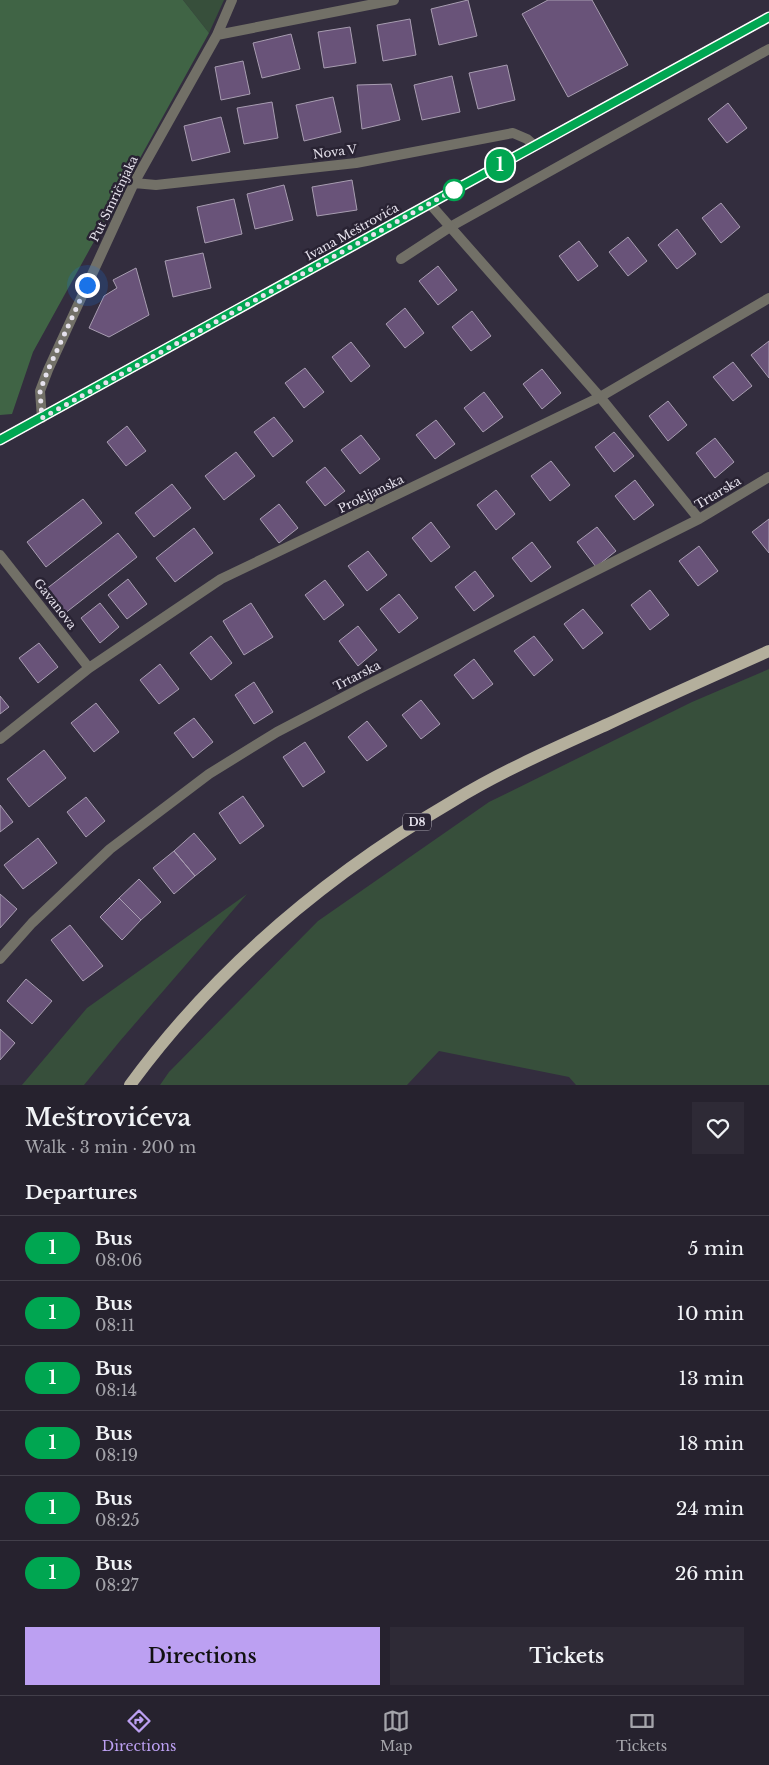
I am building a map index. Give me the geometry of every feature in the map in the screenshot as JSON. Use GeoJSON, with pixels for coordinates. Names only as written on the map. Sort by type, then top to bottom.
{"type":"FeatureCollection","features":[{"type":"Feature","properties":{"kind":"main road","name":"D8"},"geometry":{"type":"LineString","coordinates":[[130,1085],[157,1048],[273,928],[381,845],[454,800],[534,757],[769,650]]}},
{"type":"Feature","properties":{"kind":"street","name":"Put Smričnjaka"},"geometry":{"type":"LineString","coordinates":[[42,418],[40,391],[48,370],[134,183],[217,35],[232,0]]}},
{"type":"Feature","properties":{"kind":"street"},"geometry":{"type":"LineString","coordinates":[[217,35],[394,0]]}},
{"type":"Feature","properties":{"kind":"street","name":"Ivana Meštrovića"},"geometry":{"type":"LineString","coordinates":[[0,440],[769,17]]}},
{"type":"Feature","properties":{"kind":"street"},"geometry":{"type":"LineString","coordinates":[[401,258],[450,227],[769,49]]}},
{"type":"Feature","properties":{"kind":"street","name":"Nova V"},"geometry":{"type":"LineString","coordinates":[[134,183],[156,185],[356,163],[513,133],[527,138],[534,145]]}},
{"type":"Feature","properties":{"kind":"street"},"geometry":{"type":"LineString","coordinates":[[430,204],[600,397],[699,519]]}},
{"type":"Feature","properties":{"kind":"street","name":"Prokljanska"},"geometry":{"type":"LineString","coordinates":[[0,739],[90,668],[221,580],[600,397],[769,298]]}},
{"type":"Feature","properties":{"kind":"street","name":"Trtarska"},"geometry":{"type":"LineString","coordinates":[[0,960],[32,923],[110,849],[209,774],[277,732],[699,519],[769,477]]}},
{"type":"Feature","properties":{"kind":"street","name":"Gavanova"},"geometry":{"type":"LineString","coordinates":[[0,555],[90,668]]}},
{"type":"Feature","properties":{"kind":"green space"},"geometry":{"type":"Polygon","coordinates":[[[0,0],[183,0],[209,33],[33,352],[12,414],[0,415],[0,0]]]}},
{"type":"Feature","properties":{"kind":"green space"},"geometry":{"type":"Polygon","coordinates":[[[183,0],[224,0],[209,33],[183,0]]]}},
{"type":"Feature","properties":{"kind":"green space"},"geometry":{"type":"Polygon","coordinates":[[[769,669],[769,1085],[576,1085],[569,1077],[439,1051],[407,1085],[160,1085],[169,1072],[318,921],[489,802],[692,702],[769,669]]]}},
{"type":"Feature","properties":{"kind":"green space"},"geometry":{"type":"Polygon","coordinates":[[[247,894],[84,1085],[22,1085],[87,1008],[247,894]]]}},
{"type":"Feature","properties":{"kind":"building"},"geometry":{"type":"Polygon","coordinates":[[[468,0],[477,36],[439,45],[431,9],[468,0]]]}},
{"type":"Feature","properties":{"kind":"building"},"geometry":{"type":"Polygon","coordinates":[[[548,0],[592,0],[628,65],[568,97],[522,14],[548,0]]]}},
{"type":"Feature","properties":{"kind":"building"},"geometry":{"type":"Polygon","coordinates":[[[410,19],[416,55],[383,61],[377,25],[410,19]]]}},
{"type":"Feature","properties":{"kind":"building"},"geometry":{"type":"Polygon","coordinates":[[[350,27],[356,63],[324,68],[318,32],[350,27]]]}},
{"type":"Feature","properties":{"kind":"building"},"geometry":{"type":"Polygon","coordinates":[[[291,34],[300,69],[262,78],[253,43],[291,34]]]}},
{"type":"Feature","properties":{"kind":"building"},"geometry":{"type":"Polygon","coordinates":[[[243,61],[250,94],[221,100],[215,67],[243,61]]]}},
{"type":"Feature","properties":{"kind":"building"},"geometry":{"type":"Polygon","coordinates":[[[507,65],[515,100],[478,109],[469,73],[507,65]]]}},
{"type":"Feature","properties":{"kind":"building"},"geometry":{"type":"Polygon","coordinates":[[[452,76],[460,112],[422,120],[414,85],[452,76]]]}},
{"type":"Feature","properties":{"kind":"building"},"geometry":{"type":"Polygon","coordinates":[[[391,84],[400,120],[362,129],[357,85],[391,84]]]}},
{"type":"Feature","properties":{"kind":"building"},"geometry":{"type":"Polygon","coordinates":[[[333,97],[341,132],[304,141],[296,105],[333,97]]]}},
{"type":"Feature","properties":{"kind":"building"},"geometry":{"type":"Polygon","coordinates":[[[272,102],[278,138],[244,144],[237,108],[272,102]]]}},
{"type":"Feature","properties":{"kind":"building"},"geometry":{"type":"Polygon","coordinates":[[[728,103],[747,128],[727,143],[708,119],[728,103]]]}},
{"type":"Feature","properties":{"kind":"building"},"geometry":{"type":"Polygon","coordinates":[[[221,117],[230,152],[192,161],[184,126],[221,117]]]}},
{"type":"Feature","properties":{"kind":"building"},"geometry":{"type":"Polygon","coordinates":[[[352,180],[357,210],[317,216],[312,187],[352,180]]]}},
{"type":"Feature","properties":{"kind":"building"},"geometry":{"type":"Polygon","coordinates":[[[284,185],[293,220],[255,229],[247,194],[284,185]]]}},
{"type":"Feature","properties":{"kind":"building"},"geometry":{"type":"Polygon","coordinates":[[[234,199],[242,234],[205,243],[197,207],[234,199]]]}},
{"type":"Feature","properties":{"kind":"building"},"geometry":{"type":"Polygon","coordinates":[[[721,203],[740,227],[721,243],[702,218],[721,203]]]}},
{"type":"Feature","properties":{"kind":"building"},"geometry":{"type":"Polygon","coordinates":[[[677,229],[696,254],[677,269],[658,245],[677,229]]]}},
{"type":"Feature","properties":{"kind":"building"},"geometry":{"type":"Polygon","coordinates":[[[628,237],[647,261],[628,276],[609,252],[628,237]]]}},
{"type":"Feature","properties":{"kind":"building"},"geometry":{"type":"Polygon","coordinates":[[[579,241],[598,266],[578,281],[559,256],[579,241]]]}},
{"type":"Feature","properties":{"kind":"building"},"geometry":{"type":"Polygon","coordinates":[[[203,253],[211,288],[173,297],[165,261],[203,253]]]}},
{"type":"Feature","properties":{"kind":"building"},"geometry":{"type":"Polygon","coordinates":[[[438,266],[457,290],[438,305],[419,281],[438,266]]]}},
{"type":"Feature","properties":{"kind":"building"},"geometry":{"type":"Polygon","coordinates":[[[136,268],[149,315],[109,337],[89,328],[104,296],[117,288],[113,280],[136,268]]]}},
{"type":"Feature","properties":{"kind":"building"},"geometry":{"type":"Polygon","coordinates":[[[405,308],[424,333],[405,348],[386,324],[405,308]]]}},
{"type":"Feature","properties":{"kind":"building"},"geometry":{"type":"Polygon","coordinates":[[[472,311],[491,336],[471,351],[452,327],[472,311]]]}},
{"type":"Feature","properties":{"kind":"building"},"geometry":{"type":"Polygon","coordinates":[[[769,341],[769,378],[751,355],[769,341]]]}},
{"type":"Feature","properties":{"kind":"building"},"geometry":{"type":"Polygon","coordinates":[[[351,342],[370,366],[351,382],[332,357],[351,342]]]}},
{"type":"Feature","properties":{"kind":"building"},"geometry":{"type":"Polygon","coordinates":[[[733,362],[752,386],[733,401],[713,377],[733,362]]]}},
{"type":"Feature","properties":{"kind":"building"},"geometry":{"type":"Polygon","coordinates":[[[305,368],[324,392],[304,408],[285,383],[305,368]]]}},
{"type":"Feature","properties":{"kind":"building"},"geometry":{"type":"Polygon","coordinates":[[[542,369],[561,393],[542,409],[523,384],[542,369]]]}},
{"type":"Feature","properties":{"kind":"building"},"geometry":{"type":"Polygon","coordinates":[[[484,392],[503,417],[483,432],[464,408],[484,392]]]}},
{"type":"Feature","properties":{"kind":"building"},"geometry":{"type":"Polygon","coordinates":[[[668,401],[687,425],[668,441],[649,416],[668,401]]]}},
{"type":"Feature","properties":{"kind":"building"},"geometry":{"type":"Polygon","coordinates":[[[274,417],[293,441],[273,457],[254,432],[274,417]]]}},
{"type":"Feature","properties":{"kind":"building"},"geometry":{"type":"Polygon","coordinates":[[[436,420],[455,444],[435,459],[416,435],[436,420]]]}},
{"type":"Feature","properties":{"kind":"building"},"geometry":{"type":"Polygon","coordinates":[[[127,426],[146,451],[126,466],[107,442],[127,426]]]}},
{"type":"Feature","properties":{"kind":"building"},"geometry":{"type":"Polygon","coordinates":[[[614,432],[634,456],[614,472],[595,447],[614,432]]]}},
{"type":"Feature","properties":{"kind":"building"},"geometry":{"type":"Polygon","coordinates":[[[361,435],[380,459],[360,474],[341,450],[361,435]]]}},
{"type":"Feature","properties":{"kind":"building"},"geometry":{"type":"Polygon","coordinates":[[[715,438],[734,462],[715,478],[696,453],[715,438]]]}},
{"type":"Feature","properties":{"kind":"building"},"geometry":{"type":"Polygon","coordinates":[[[236,452],[255,476],[224,500],[205,476],[236,452]]]}},
{"type":"Feature","properties":{"kind":"building"},"geometry":{"type":"Polygon","coordinates":[[[551,461],[570,485],[550,501],[531,476],[551,461]]]}},
{"type":"Feature","properties":{"kind":"building"},"geometry":{"type":"Polygon","coordinates":[[[325,467],[345,491],[325,506],[306,482],[325,467]]]}},
{"type":"Feature","properties":{"kind":"building"},"geometry":{"type":"Polygon","coordinates":[[[635,480],[654,505],[634,520],[615,496],[635,480]]]}},
{"type":"Feature","properties":{"kind":"building"},"geometry":{"type":"Polygon","coordinates":[[[172,484],[191,508],[154,537],[135,513],[172,484]]]}},
{"type":"Feature","properties":{"kind":"building"},"geometry":{"type":"Polygon","coordinates":[[[496,490],[515,514],[496,530],[477,505],[496,490]]]}},
{"type":"Feature","properties":{"kind":"building"},"geometry":{"type":"Polygon","coordinates":[[[83,499],[102,523],[46,567],[27,542],[83,499]]]}},
{"type":"Feature","properties":{"kind":"building"},"geometry":{"type":"Polygon","coordinates":[[[279,504],[298,528],[279,543],[260,519],[279,504]]]}},
{"type":"Feature","properties":{"kind":"building"},"geometry":{"type":"Polygon","coordinates":[[[769,519],[769,553],[752,532],[769,519]]]}},
{"type":"Feature","properties":{"kind":"building"},"geometry":{"type":"Polygon","coordinates":[[[431,522],[450,547],[431,562],[412,538],[431,522]]]}},
{"type":"Feature","properties":{"kind":"building"},"geometry":{"type":"Polygon","coordinates":[[[597,527],[616,551],[596,567],[577,542],[597,527]]]}},
{"type":"Feature","properties":{"kind":"building"},"geometry":{"type":"Polygon","coordinates":[[[194,528],[213,553],[175,582],[156,558],[194,528]]]}},
{"type":"Feature","properties":{"kind":"building"},"geometry":{"type":"Polygon","coordinates":[[[118,533],[137,557],[64,614],[45,590],[118,533]]]}},
{"type":"Feature","properties":{"kind":"building"},"geometry":{"type":"Polygon","coordinates":[[[532,542],[551,567],[531,582],[512,558],[532,542]]]}},
{"type":"Feature","properties":{"kind":"building"},"geometry":{"type":"Polygon","coordinates":[[[699,546],[718,571],[698,586],[679,561],[699,546]]]}},
{"type":"Feature","properties":{"kind":"building"},"geometry":{"type":"Polygon","coordinates":[[[368,551],[387,575],[367,591],[348,566],[368,551]]]}},
{"type":"Feature","properties":{"kind":"building"},"geometry":{"type":"Polygon","coordinates":[[[475,571],[494,596],[474,611],[455,587],[475,571]]]}},
{"type":"Feature","properties":{"kind":"building"},"geometry":{"type":"Polygon","coordinates":[[[128,579],[147,604],[127,619],[108,595],[128,579]]]}},
{"type":"Feature","properties":{"kind":"building"},"geometry":{"type":"Polygon","coordinates":[[[325,580],[344,605],[324,620],[305,595],[325,580]]]}},
{"type":"Feature","properties":{"kind":"building"},"geometry":{"type":"Polygon","coordinates":[[[650,590],[669,615],[650,630],[631,605],[650,590]]]}},
{"type":"Feature","properties":{"kind":"building"},"geometry":{"type":"Polygon","coordinates":[[[399,594],[418,618],[399,633],[380,609],[399,594]]]}},
{"type":"Feature","properties":{"kind":"building"},"geometry":{"type":"Polygon","coordinates":[[[100,603],[119,627],[100,643],[81,618],[100,603]]]}},
{"type":"Feature","properties":{"kind":"building"},"geometry":{"type":"Polygon","coordinates":[[[251,603],[273,637],[244,655],[223,621],[251,603]]]}},
{"type":"Feature","properties":{"kind":"building"},"geometry":{"type":"Polygon","coordinates":[[[583,609],[603,633],[583,649],[564,624],[583,609]]]}},
{"type":"Feature","properties":{"kind":"building"},"geometry":{"type":"Polygon","coordinates":[[[358,626],[377,650],[358,666],[339,641],[358,626]]]}},
{"type":"Feature","properties":{"kind":"building"},"geometry":{"type":"Polygon","coordinates":[[[211,636],[232,663],[211,680],[190,653],[211,636]]]}},
{"type":"Feature","properties":{"kind":"building"},"geometry":{"type":"Polygon","coordinates":[[[534,636],[553,660],[534,676],[514,651],[534,636]]]}},
{"type":"Feature","properties":{"kind":"building"},"geometry":{"type":"Polygon","coordinates":[[[39,643],[58,667],[38,683],[19,658],[39,643]]]}},
{"type":"Feature","properties":{"kind":"building"},"geometry":{"type":"Polygon","coordinates":[[[474,659],[493,684],[473,699],[454,675],[474,659]]]}},
{"type":"Feature","properties":{"kind":"building"},"geometry":{"type":"Polygon","coordinates":[[[160,664],[179,689],[159,704],[140,680],[160,664]]]}},
{"type":"Feature","properties":{"kind":"building"},"geometry":{"type":"Polygon","coordinates":[[[254,682],[273,712],[254,724],[235,695],[254,682]]]}},
{"type":"Feature","properties":{"kind":"building"},"geometry":{"type":"Polygon","coordinates":[[[0,696],[9,707],[0,714],[0,696]]]}},
{"type":"Feature","properties":{"kind":"building"},"geometry":{"type":"Polygon","coordinates":[[[421,700],[440,724],[421,739],[402,715],[421,700]]]}},
{"type":"Feature","properties":{"kind":"building"},"geometry":{"type":"Polygon","coordinates":[[[96,703],[119,732],[94,752],[71,723],[96,703]]]}},
{"type":"Feature","properties":{"kind":"building"},"geometry":{"type":"Polygon","coordinates":[[[194,718],[213,742],[193,758],[174,733],[194,718]]]}},
{"type":"Feature","properties":{"kind":"building"},"geometry":{"type":"Polygon","coordinates":[[[367,721],[387,746],[367,761],[348,737],[367,721]]]}},
{"type":"Feature","properties":{"kind":"building"},"geometry":{"type":"Polygon","coordinates":[[[305,742],[325,772],[303,787],[283,757],[305,742]]]}},
{"type":"Feature","properties":{"kind":"building"},"geometry":{"type":"Polygon","coordinates":[[[44,750],[66,778],[29,807],[7,779],[44,750]]]}},
{"type":"Feature","properties":{"kind":"building"},"geometry":{"type":"Polygon","coordinates":[[[243,796],[264,826],[240,844],[219,813],[243,796]]]}},
{"type":"Feature","properties":{"kind":"building"},"geometry":{"type":"Polygon","coordinates":[[[86,797],[105,821],[86,837],[67,812],[86,797]]]}},
{"type":"Feature","properties":{"kind":"building"},"geometry":{"type":"Polygon","coordinates":[[[0,805],[13,822],[0,832],[0,805]]]}},
{"type":"Feature","properties":{"kind":"building"},"geometry":{"type":"Polygon","coordinates":[[[194,833],[216,859],[195,876],[174,851],[194,833]]]}},
{"type":"Feature","properties":{"kind":"building"},"geometry":{"type":"Polygon","coordinates":[[[38,838],[57,863],[23,889],[4,865],[38,838]]]}},
{"type":"Feature","properties":{"kind":"building"},"geometry":{"type":"Polygon","coordinates":[[[174,851],[195,876],[174,894],[153,868],[174,851]]]}},
{"type":"Feature","properties":{"kind":"building"},"geometry":{"type":"Polygon","coordinates":[[[139,879],[161,902],[141,920],[119,898],[139,879]]]}},
{"type":"Feature","properties":{"kind":"building"},"geometry":{"type":"Polygon","coordinates":[[[0,894],[17,909],[0,928],[0,894]]]}},
{"type":"Feature","properties":{"kind":"building"},"geometry":{"type":"Polygon","coordinates":[[[119,898],[141,920],[122,940],[100,917],[119,898]]]}},
{"type":"Feature","properties":{"kind":"building"},"geometry":{"type":"Polygon","coordinates":[[[70,925],[103,966],[83,981],[51,940],[70,925]]]}},
{"type":"Feature","properties":{"kind":"building"},"geometry":{"type":"Polygon","coordinates":[[[26,979],[52,1001],[32,1024],[7,1001],[26,979]]]}},
{"type":"Feature","properties":{"kind":"building"},"geometry":{"type":"Polygon","coordinates":[[[0,1029],[15,1043],[0,1060],[0,1029]]]}},
{"type":"Feature","properties":{"kind":"bus line","name":"1"},"geometry":{"type":"LineString","coordinates":[[0,440],[769,17]]}},
{"type":"Feature","properties":{"kind":"route"},"geometry":{"type":"LineString","coordinates":[[87,285],[40,391],[42,418],[454,190]]}}]}
